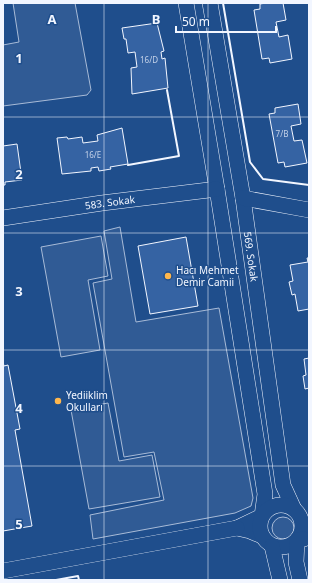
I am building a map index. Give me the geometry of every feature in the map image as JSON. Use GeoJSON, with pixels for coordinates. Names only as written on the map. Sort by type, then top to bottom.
{"type":"FeatureCollection","features":[{"type":"Feature","properties":{"kind":"street"},"geometry":{"type":"LineString","coordinates":[[186,3],[265,494],[260,523],[280,580]]}},
{"type":"Feature","properties":{"kind":"street","name":"569. Sokak"},"geometry":{"type":"LineString","coordinates":[[210,3],[243,198],[283,485],[301,519]]}},
{"type":"Feature","properties":{"kind":"street","name":"583. Sokak"},"geometry":{"type":"LineString","coordinates":[[3,218],[102,203],[217,189]]}},
{"type":"Feature","properties":{"kind":"street"},"geometry":{"type":"LineString","coordinates":[[243,198],[309,210]]}},
{"type":"Feature","properties":{"kind":"street"},"geometry":{"type":"LineString","coordinates":[[3,571],[237,528],[262,516],[273,506],[280,505],[301,519],[301,535],[303,539],[296,562],[300,580]]}},
{"type":"Feature","properties":{"kind":"street"},"geometry":{"type":"LineString","coordinates":[[237,528],[250,531],[267,541],[285,547],[303,539]]}},
{"type":"Feature","properties":{"kind":"shaded area"},"geometry":{"type":"Polygon","coordinates":[[[13,3],[75,3],[91,90],[87,95],[3,106],[3,45],[19,42],[13,3]]]}},
{"type":"Feature","properties":{"kind":"shaded area"},"geometry":{"type":"Polygon","coordinates":[[[120,227],[136,322],[219,308],[253,498],[251,506],[235,513],[93,539],[90,515],[164,500],[154,452],[124,457],[93,283],[112,279],[104,231],[120,227]]]}},
{"type":"Feature","properties":{"kind":"shaded area"},"geometry":{"type":"Polygon","coordinates":[[[101,236],[108,276],[88,280],[100,350],[61,357],[41,247],[101,236]]]}},
{"type":"Feature","properties":{"kind":"shaded area"},"geometry":{"type":"Polygon","coordinates":[[[108,403],[119,461],[152,455],[160,497],[89,509],[71,410],[108,403]]]}},
{"type":"Feature","properties":{"kind":"shaded area"},"geometry":{"type":"Polygon","coordinates":[[[283,517],[291,520],[294,528],[291,536],[283,539],[275,536],[272,528],[275,520],[283,517]]]}},
{"type":"Feature","properties":{"kind":"building"},"geometry":{"type":"Polygon","coordinates":[[[283,3],[286,20],[276,22],[279,37],[288,35],[292,59],[270,63],[269,58],[262,59],[254,10],[260,9],[260,4],[283,3]]]}},
{"type":"Feature","properties":{"kind":"building"},"geometry":{"type":"Polygon","coordinates":[[[157,23],[164,51],[161,52],[162,59],[165,58],[168,88],[132,94],[131,68],[137,67],[135,52],[128,53],[126,39],[124,39],[122,28],[157,23]]]}},
{"type":"Feature","properties":{"kind":"building"},"geometry":{"type":"Polygon","coordinates":[[[298,104],[301,124],[291,126],[294,141],[302,140],[307,163],[285,167],[284,162],[278,163],[269,114],[275,113],[275,108],[298,104]]]}},
{"type":"Feature","properties":{"kind":"building"},"geometry":{"type":"Polygon","coordinates":[[[122,128],[128,164],[110,167],[111,169],[99,171],[98,167],[91,168],[91,171],[62,174],[57,138],[67,137],[68,139],[82,137],[83,143],[98,141],[97,135],[122,128]]]}},
{"type":"Feature","properties":{"kind":"building"},"geometry":{"type":"Polygon","coordinates":[[[17,144],[22,180],[5,182],[5,185],[3,185],[3,146],[17,144]]]}},
{"type":"Feature","properties":{"kind":"building","name":"Hacı Mehmet Demir Camii"},"geometry":{"type":"Polygon","coordinates":[[[186,237],[198,306],[150,314],[138,246],[186,237]]]}},
{"type":"Feature","properties":{"kind":"building"},"geometry":{"type":"Polygon","coordinates":[[[307,258],[309,258],[309,309],[298,311],[295,294],[292,295],[289,282],[293,281],[290,265],[308,262],[307,258]]]}},
{"type":"Feature","properties":{"kind":"building"},"geometry":{"type":"Polygon","coordinates":[[[309,358],[309,388],[305,389],[303,376],[306,375],[304,359],[309,358]]]}},
{"type":"Feature","properties":{"kind":"building"},"geometry":{"type":"Polygon","coordinates":[[[3,362],[4,366],[8,365],[20,429],[15,430],[32,526],[3,531],[3,362]]]}},
{"type":"Feature","properties":{"kind":"wall"},"geometry":{"type":"LineString","coordinates":[[223,3],[250,162],[263,179],[309,185]]}},
{"type":"Feature","properties":{"kind":"wall"},"geometry":{"type":"LineString","coordinates":[[128,165],[179,156],[167,90]]}},
{"type":"Feature","properties":{"kind":"wall"},"geometry":{"type":"LineString","coordinates":[[56,580],[78,576],[79,580]]}},
{"type":"Feature","properties":{"kind":"place","name":"Hacı Mehmet Demir Camii"},"geometry":{"type":"Point","coordinates":[168,276]}},
{"type":"Feature","properties":{"kind":"place","name":"Yediiklim Okulları"},"geometry":{"type":"Point","coordinates":[58,401]}}]}
